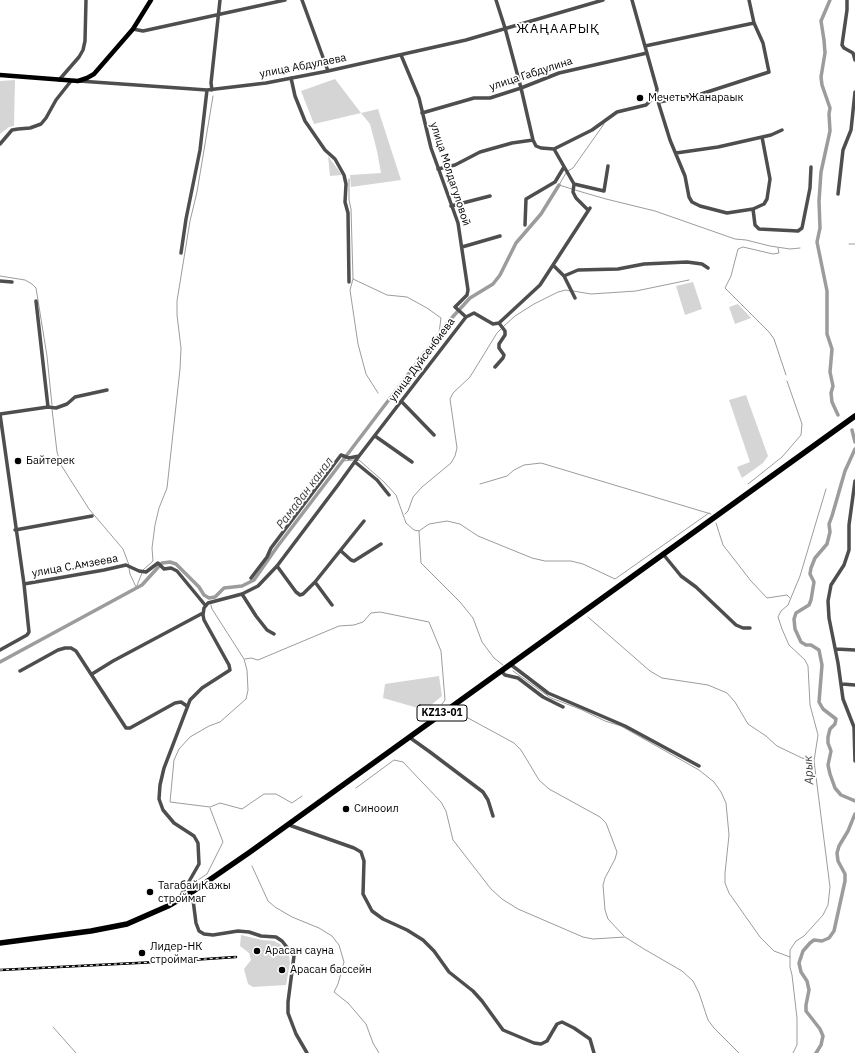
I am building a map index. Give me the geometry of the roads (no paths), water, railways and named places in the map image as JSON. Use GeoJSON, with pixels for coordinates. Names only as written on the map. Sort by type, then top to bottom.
{"type":"FeatureCollection","features":[{"type":"Feature","properties":{"kind":"highway","name":"KZ13-01"},"geometry":{"type":"LineString","coordinates":[[0,943],[109,928],[142,918],[192,892],[250,852],[855,416]]}},
{"type":"Feature","properties":{"kind":"main road"},"geometry":{"type":"LineString","coordinates":[[78,81],[94,74],[133,29],[151,0]]}},
{"type":"Feature","properties":{"kind":"main road","name":"улица Абдулаева"},"geometry":{"type":"LineString","coordinates":[[0,75],[78,81]]}},
{"type":"Feature","properties":{"kind":"street"},"geometry":{"type":"LineString","coordinates":[[59,80],[84,50],[86,0]]}},
{"type":"Feature","properties":{"kind":"street"},"geometry":{"type":"LineString","coordinates":[[212,90],[211,83],[220,0]]}},
{"type":"Feature","properties":{"kind":"street"},"geometry":{"type":"LineString","coordinates":[[133,29],[143,31],[285,0]]}},
{"type":"Feature","properties":{"kind":"street"},"geometry":{"type":"LineString","coordinates":[[302,0],[328,71]]}},
{"type":"Feature","properties":{"kind":"street"},"geometry":{"type":"LineString","coordinates":[[496,0],[521,88],[533,140],[536,146],[554,149],[592,130],[617,112],[646,104],[656,95]]}},
{"type":"Feature","properties":{"kind":"street","name":"улица Абдулаева"},"geometry":{"type":"LineString","coordinates":[[78,81],[207,90],[252,85],[328,71],[466,40],[603,0]]}},
{"type":"Feature","properties":{"kind":"street"},"geometry":{"type":"LineString","coordinates":[[632,0],[657,89],[656,95],[670,140],[685,176],[689,197],[692,202],[700,206],[727,213],[753,209],[764,204],[770,179],[762,137]]}},
{"type":"Feature","properties":{"kind":"street"},"geometry":{"type":"LineString","coordinates":[[659,102],[701,94],[769,72],[763,43],[754,23],[749,0]]}},
{"type":"Feature","properties":{"kind":"street"},"geometry":{"type":"LineString","coordinates":[[847,0],[842,45],[844,48],[853,53],[855,60]]}},
{"type":"Feature","properties":{"kind":"street"},"geometry":{"type":"LineString","coordinates":[[645,46],[754,23]]}},
{"type":"Feature","properties":{"kind":"street","name":"улица Габдулина"},"geometry":{"type":"LineString","coordinates":[[422,113],[474,98],[490,98],[559,73],[647,53]]}},
{"type":"Feature","properties":{"kind":"street","name":"улица Молдагуловой"},"geometry":{"type":"LineString","coordinates":[[401,55],[419,98],[431,148],[458,223],[468,290],[467,295],[455,307],[466,317]]}},
{"type":"Feature","properties":{"kind":"street"},"geometry":{"type":"LineString","coordinates":[[291,78],[295,96],[305,120],[325,150],[336,159],[344,175],[346,184],[345,202],[348,213],[349,282]]}},
{"type":"Feature","properties":{"kind":"street"},"geometry":{"type":"LineString","coordinates":[[0,144],[12,130],[30,128],[40,124],[46,118],[56,100],[72,81]]}},
{"type":"Feature","properties":{"kind":"street"},"geometry":{"type":"LineString","coordinates":[[181,253],[186,219],[200,150],[207,90]]}},
{"type":"Feature","properties":{"kind":"street"},"geometry":{"type":"LineString","coordinates":[[838,194],[843,150],[851,130],[855,92]]}},
{"type":"Feature","properties":{"kind":"street"},"geometry":{"type":"LineString","coordinates":[[676,153],[718,147],[762,137],[782,130]]}},
{"type":"Feature","properties":{"kind":"street"},"geometry":{"type":"LineString","coordinates":[[438,169],[455,165],[480,152],[512,143],[533,140]]}},
{"type":"Feature","properties":{"kind":"street"},"geometry":{"type":"LineString","coordinates":[[495,367],[504,355],[499,348],[499,344],[505,335],[505,330],[499,323],[540,285],[589,209],[576,198],[573,192],[574,184],[554,149]]}},
{"type":"Feature","properties":{"kind":"street"},"geometry":{"type":"LineString","coordinates":[[574,184],[604,191],[608,166]]}},
{"type":"Feature","properties":{"kind":"street"},"geometry":{"type":"LineString","coordinates":[[525,225],[526,199],[555,182],[564,167]]}},
{"type":"Feature","properties":{"kind":"street"},"geometry":{"type":"LineString","coordinates":[[753,209],[754,225],[758,229],[798,231],[802,228],[810,188],[811,167]]}},
{"type":"Feature","properties":{"kind":"street"},"geometry":{"type":"LineString","coordinates":[[451,206],[490,196]]}},
{"type":"Feature","properties":{"kind":"street"},"geometry":{"type":"LineString","coordinates":[[462,248],[500,236]]}},
{"type":"Feature","properties":{"kind":"street"},"geometry":{"type":"LineString","coordinates":[[564,276],[578,270],[618,269],[644,264],[687,262],[702,264],[708,268]]}},
{"type":"Feature","properties":{"kind":"street"},"geometry":{"type":"LineString","coordinates":[[553,265],[564,276],[575,298]]}},
{"type":"Feature","properties":{"kind":"street"},"geometry":{"type":"LineString","coordinates":[[0,281],[12,282]]}},
{"type":"Feature","properties":{"kind":"street"},"geometry":{"type":"LineString","coordinates":[[36,301],[48,407]]}},
{"type":"Feature","properties":{"kind":"street","name":"улица Дуйсенбиева"},"geometry":{"type":"LineString","coordinates":[[205,605],[242,594],[258,586],[277,566],[466,317],[474,313],[493,324],[499,323]]}},
{"type":"Feature","properties":{"kind":"street"},"geometry":{"type":"LineString","coordinates":[[24,584],[0,414],[48,407],[56,408],[67,404],[75,397],[107,390]]}},
{"type":"Feature","properties":{"kind":"street"},"geometry":{"type":"LineString","coordinates":[[402,402],[434,435]]}},
{"type":"Feature","properties":{"kind":"street"},"geometry":{"type":"LineString","coordinates":[[375,436],[412,462]]}},
{"type":"Feature","properties":{"kind":"street"},"geometry":{"type":"LineString","coordinates":[[251,578],[267,557],[271,548],[341,455],[349,458],[359,456]]}},
{"type":"Feature","properties":{"kind":"street"},"geometry":{"type":"LineString","coordinates":[[355,462],[377,480],[389,495]]}},
{"type":"Feature","properties":{"kind":"street"},"geometry":{"type":"LineString","coordinates":[[855,481],[854,503],[848,550],[844,564],[833,581],[828,594],[828,609],[842,684],[843,699],[854,726],[855,762]]}},
{"type":"Feature","properties":{"kind":"street"},"geometry":{"type":"LineString","coordinates":[[16,530],[92,516]]}},
{"type":"Feature","properties":{"kind":"street"},"geometry":{"type":"LineString","coordinates":[[277,566],[300,595],[303,594],[341,551],[364,521]]}},
{"type":"Feature","properties":{"kind":"street"},"geometry":{"type":"LineString","coordinates":[[341,551],[354,561],[381,544]]}},
{"type":"Feature","properties":{"kind":"street"},"geometry":{"type":"LineString","coordinates":[[663,554],[681,576],[696,587],[736,624],[743,628],[750,628]]}},
{"type":"Feature","properties":{"kind":"street","name":"улица С.Амзеева"},"geometry":{"type":"LineString","coordinates":[[0,650],[29,632],[24,584],[126,565],[139,571],[146,572],[158,563],[164,569],[171,568],[177,571],[205,605]]}},
{"type":"Feature","properties":{"kind":"street"},"geometry":{"type":"LineString","coordinates":[[314,582],[332,605]]}},
{"type":"Feature","properties":{"kind":"street"},"geometry":{"type":"LineString","coordinates":[[242,594],[267,630],[274,634]]}},
{"type":"Feature","properties":{"kind":"street"},"geometry":{"type":"LineString","coordinates":[[178,900],[198,864],[198,843],[194,836],[174,823],[163,810],[159,799],[164,768],[186,706],[190,700],[202,688],[230,670],[229,665],[204,620],[203,613],[205,605]]}},
{"type":"Feature","properties":{"kind":"street"},"geometry":{"type":"LineString","coordinates":[[92,674],[113,661],[203,613]]}},
{"type":"Feature","properties":{"kind":"street"},"geometry":{"type":"LineString","coordinates":[[20,671],[58,650],[71,648],[76,651],[92,674],[126,728],[130,728],[175,703],[181,702],[186,706]]}},
{"type":"Feature","properties":{"kind":"street"},"geometry":{"type":"LineString","coordinates":[[836,649],[855,650]]}},
{"type":"Feature","properties":{"kind":"street"},"geometry":{"type":"LineString","coordinates":[[510,664],[548,693],[625,726],[699,766]]}},
{"type":"Feature","properties":{"kind":"street"},"geometry":{"type":"LineString","coordinates":[[501,671],[505,675],[518,678],[543,697],[563,707]]}},
{"type":"Feature","properties":{"kind":"street"},"geometry":{"type":"LineString","coordinates":[[842,684],[855,685]]}},
{"type":"Feature","properties":{"kind":"street"},"geometry":{"type":"LineString","coordinates":[[409,737],[483,792],[488,800],[493,816]]}},
{"type":"Feature","properties":{"kind":"street"},"geometry":{"type":"LineString","coordinates":[[288,824],[315,833],[361,852],[364,861],[364,894],[372,911],[383,919],[423,940],[434,951],[449,972],[473,991],[482,1001],[503,1030],[534,1043],[541,1044],[547,1041],[557,1024],[562,1022],[590,1039],[594,1053]]}},
{"type":"Feature","properties":{"kind":"street"},"geometry":{"type":"LineString","coordinates":[[192,892],[196,923],[199,931],[204,934],[213,935],[238,931],[249,932],[261,936],[276,937],[282,941],[294,956],[288,1013],[296,1034],[307,1053]]}},
{"type":"Feature","properties":{"kind":"waterway"},"geometry":{"type":"LineString","coordinates":[[830,0],[821,21],[825,53],[821,77],[822,85],[830,108],[830,131],[821,172],[819,201],[820,228],[817,242],[827,291],[827,334],[832,349],[830,372],[833,386],[831,393],[832,402],[838,415]]}},
{"type":"Feature","properties":{"kind":"waterway"},"geometry":{"type":"LineString","coordinates":[[143,570],[153,561],[152,548],[155,525],[159,508],[167,488],[180,369],[181,348],[177,301],[213,96]]}},
{"type":"Feature","properties":{"kind":"waterway"},"geometry":{"type":"LineString","coordinates":[[568,171],[573,168],[604,124]]}},
{"type":"Feature","properties":{"kind":"waterway","name":"Рамадан канал"},"geometry":{"type":"LineString","coordinates":[[566,173],[559,185],[572,189]]}},
{"type":"Feature","properties":{"kind":"waterway"},"geometry":{"type":"LineString","coordinates":[[349,179],[353,279],[387,295],[407,297],[427,308],[441,318],[439,333]]}},
{"type":"Feature","properties":{"kind":"waterway","name":"Рамадан канал"},"geometry":{"type":"LineString","coordinates":[[0,662],[142,585],[162,563],[170,562],[176,564],[199,587],[204,595],[209,598],[215,597],[224,588],[242,586],[254,580],[277,547],[448,322],[470,298],[493,284],[500,275],[516,243],[541,214],[559,185]]}},
{"type":"Feature","properties":{"kind":"waterway"},"geometry":{"type":"LineString","coordinates":[[575,190],[655,211],[735,239],[790,249],[800,248]]}},
{"type":"Feature","properties":{"kind":"waterway"},"geometry":{"type":"LineString","coordinates":[[849,244],[855,244]]}},
{"type":"Feature","properties":{"kind":"waterway"},"geometry":{"type":"LineString","coordinates":[[778,248],[779,253],[773,254],[743,247],[738,249],[731,276],[725,288],[769,332],[774,339],[786,375]]}},
{"type":"Feature","properties":{"kind":"waterway"},"geometry":{"type":"LineString","coordinates":[[0,276],[25,280],[36,288],[47,356],[52,405]]}},
{"type":"Feature","properties":{"kind":"waterway"},"geometry":{"type":"LineString","coordinates":[[353,279],[350,290],[358,344],[366,374],[378,393]]}},
{"type":"Feature","properties":{"kind":"waterway"},"geometry":{"type":"LineString","coordinates":[[573,291],[591,294],[636,291],[689,280]]}},
{"type":"Feature","properties":{"kind":"waterway"},"geometry":{"type":"LineString","coordinates":[[504,326],[515,316],[534,304],[558,292],[566,290],[570,291]]}},
{"type":"Feature","properties":{"kind":"waterway"},"geometry":{"type":"LineString","coordinates":[[405,514],[408,511],[413,497],[422,487],[451,463],[455,456],[457,448],[450,399],[453,393],[470,377],[497,333],[502,328]]}},
{"type":"Feature","properties":{"kind":"waterway"},"geometry":{"type":"LineString","coordinates":[[748,484],[782,457],[801,435],[802,424],[787,381]]}},
{"type":"Feature","properties":{"kind":"waterway"},"geometry":{"type":"LineString","coordinates":[[52,409],[57,452],[61,465],[89,509],[123,549],[129,565]]}},
{"type":"Feature","properties":{"kind":"waterway"},"geometry":{"type":"LineString","coordinates":[[852,430],[855,442]]}},
{"type":"Feature","properties":{"kind":"waterway"},"geometry":{"type":"LineString","coordinates":[[855,449],[845,471],[829,524],[830,532],[827,544],[815,558],[811,568],[810,574],[814,582],[811,600],[809,605],[796,613],[794,619],[795,629],[801,642],[806,645],[811,645],[819,650],[822,665],[819,702],[823,709],[836,719],[835,724],[830,729],[828,737],[828,743],[831,751],[828,765],[830,774],[835,788],[841,795],[855,801]]}},
{"type":"Feature","properties":{"kind":"waterway"},"geometry":{"type":"LineString","coordinates":[[342,461],[354,460]]}},
{"type":"Feature","properties":{"kind":"waterway"},"geometry":{"type":"LineString","coordinates":[[357,460],[359,460],[384,482],[396,495],[406,523],[414,530],[419,531],[429,524],[447,521],[460,524],[478,536],[532,558],[545,561],[571,561],[583,564],[615,579],[709,513]]}},
{"type":"Feature","properties":{"kind":"waterway"},"geometry":{"type":"LineString","coordinates":[[480,484],[507,476],[514,470],[524,465],[541,463],[711,514]]}},
{"type":"Feature","properties":{"kind":"waterway","name":"Арык"},"geometry":{"type":"LineString","coordinates":[[793,1053],[797,1045],[797,1018],[790,967],[790,950],[796,941],[804,936],[823,915],[828,905],[830,887],[814,761],[818,735],[810,705],[808,666],[805,660],[789,645],[778,617],[781,611],[788,605],[800,576],[826,489]]}},
{"type":"Feature","properties":{"kind":"waterway"},"geometry":{"type":"LineString","coordinates":[[716,523],[723,545],[751,581],[767,598],[787,595],[790,598]]}},
{"type":"Feature","properties":{"kind":"waterway"},"geometry":{"type":"LineString","coordinates":[[419,531],[421,563],[460,602],[473,618],[482,642],[494,658],[503,665]]}},
{"type":"Feature","properties":{"kind":"waterway"},"geometry":{"type":"LineString","coordinates":[[129,568],[136,587]]}},
{"type":"Feature","properties":{"kind":"waterway"},"geometry":{"type":"LineString","coordinates":[[136,588],[142,573]]}},
{"type":"Feature","properties":{"kind":"waterway"},"geometry":{"type":"LineString","coordinates":[[211,605],[212,609],[244,659],[247,670],[248,690],[246,699],[220,722],[209,726],[190,737],[179,749],[174,760],[170,802],[210,807],[220,803],[242,809],[264,794],[276,794],[292,803],[302,796]]}},
{"type":"Feature","properties":{"kind":"waterway"},"geometry":{"type":"LineString","coordinates":[[245,659],[251,658],[258,660],[339,626],[354,625],[363,622],[371,613],[380,612],[429,622],[441,651],[445,700],[442,704]]}},
{"type":"Feature","properties":{"kind":"waterway"},"geometry":{"type":"LineString","coordinates":[[588,617],[650,671],[662,678],[708,685],[727,693],[735,702],[748,724],[766,736],[777,746],[802,758],[813,761]]}},
{"type":"Feature","properties":{"kind":"waterway"},"geometry":{"type":"LineString","coordinates":[[513,671],[551,698],[580,709],[605,721],[621,726],[699,770],[714,782],[726,803],[729,835],[725,883],[729,893],[760,937],[774,951],[790,957]]}},
{"type":"Feature","properties":{"kind":"waterway"},"geometry":{"type":"LineString","coordinates":[[454,713],[468,718],[514,743],[521,750],[539,780],[549,789],[600,817],[606,823],[617,852],[603,885],[605,910],[608,919],[624,936]]}},
{"type":"Feature","properties":{"kind":"waterway"},"geometry":{"type":"LineString","coordinates":[[356,788],[394,760],[403,762],[441,802],[446,811],[453,840],[491,889],[502,899],[518,909],[583,937],[593,939],[625,937],[682,971],[693,981],[699,993],[708,1020],[739,1053]]}},
{"type":"Feature","properties":{"kind":"waterway"},"geometry":{"type":"LineString","coordinates":[[192,884],[207,874],[223,842],[210,808]]}},
{"type":"Feature","properties":{"kind":"waterway"},"geometry":{"type":"LineString","coordinates":[[816,1053],[821,1045],[823,1036],[820,1029],[806,1011],[809,990],[807,981],[801,972],[799,963],[803,951],[810,943],[814,940],[822,941],[829,938],[834,931],[845,881],[845,874],[838,861],[837,853],[855,814]]}},
{"type":"Feature","properties":{"kind":"waterway"},"geometry":{"type":"LineString","coordinates":[[252,866],[268,901],[292,917],[319,928],[332,936],[339,945],[344,962],[338,984],[334,992],[348,1003],[366,1024],[373,1043],[379,1053]]}},
{"type":"Feature","properties":{"kind":"waterway"},"geometry":{"type":"LineString","coordinates":[[53,1027],[76,1053]]}},
{"type":"Feature","properties":{"kind":"railway"},"geometry":{"type":"LineString","coordinates":[[0,970],[236,957]]}},
{"type":"Feature","properties":{"kind":"place","name":"Мечеть Жанараык"},"geometry":{"type":"Point","coordinates":[640,98]}},
{"type":"Feature","properties":{"kind":"place","name":"Байтерек"},"geometry":{"type":"Point","coordinates":[18,461]}},
{"type":"Feature","properties":{"kind":"place","name":"Синооил"},"geometry":{"type":"Point","coordinates":[346,809]}},
{"type":"Feature","properties":{"kind":"place","name":"Тагабай Кажы строймаг"},"geometry":{"type":"Point","coordinates":[150,892]}},
{"type":"Feature","properties":{"kind":"place","name":"Арасан сауна"},"geometry":{"type":"Point","coordinates":[257,951]}},
{"type":"Feature","properties":{"kind":"place","name":"Лидер-НК строймаг"},"geometry":{"type":"Point","coordinates":[142,953]}},
{"type":"Feature","properties":{"kind":"place","name":"Арасан бассейн"},"geometry":{"type":"Point","coordinates":[282,970]}},
{"type":"Feature","properties":{"kind":"district","name":"ЖАҢААРЫҚ"},"geometry":{"type":"Point","coordinates":[558,29]}}]}
